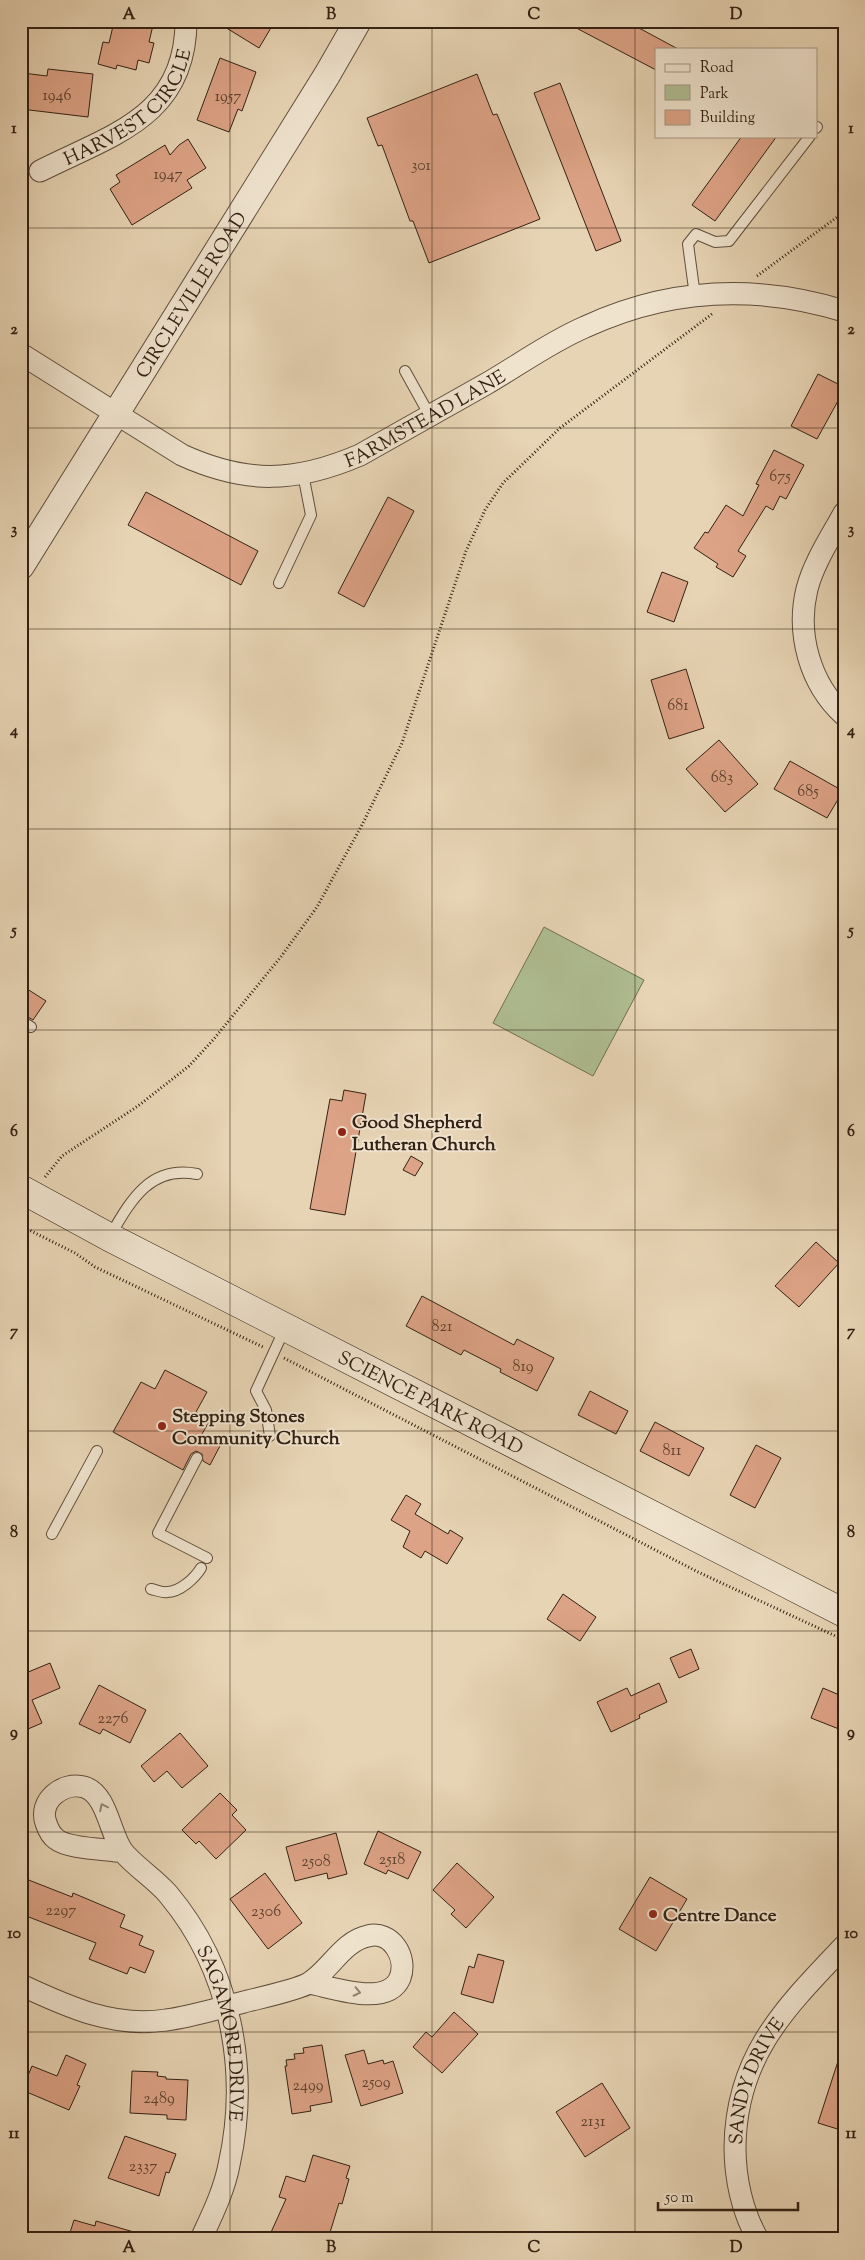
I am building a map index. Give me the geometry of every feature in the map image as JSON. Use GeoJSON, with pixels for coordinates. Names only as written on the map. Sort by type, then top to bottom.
{"type":"FeatureCollection","features":[{"type":"Feature","properties":{"kind":"main road","name":"SCIENCE PARK ROAD"},"geometry":{"type":"LineString","coordinates":[[21,1189],[109,1237],[844,1613]]}},
{"type":"Feature","properties":{"kind":"street","name":"HARVEST CIRCLE"},"geometry":{"type":"LineString","coordinates":[[40,171],[112,137],[136,123],[156,105],[169,87],[180,64],[186,40],[186,21]]}},
{"type":"Feature","properties":{"kind":"street","name":"CIRCLEVILLE ROAD"},"geometry":{"type":"LineString","coordinates":[[21,566],[327,75],[358,21]]}},
{"type":"Feature","properties":{"kind":"street","name":"FARMSTEAD LANE"},"geometry":{"type":"LineString","coordinates":[[21,354],[117,412],[182,455],[210,467],[239,475],[268,477],[303,474],[334,466],[360,455],[582,328],[625,310],[695,296],[738,292],[774,295],[820,303],[844,311]]}},
{"type":"Feature","properties":{"kind":"street"},"geometry":{"type":"LineString","coordinates":[[844,513],[816,566],[807,589],[803,612],[804,638],[810,663],[821,687],[834,706],[844,715]]}},
{"type":"Feature","properties":{"kind":"street","name":"SAGAMORE DRIVE"},"geometry":{"type":"LineString","coordinates":[[123,1852],[168,1894],[203,1946],[217,1980],[225,2007],[237,2064],[238,2113],[229,2166],[220,2194],[201,2239]]}},
{"type":"Feature","properties":{"kind":"street","name":"SANDY DRIVE"},"geometry":{"type":"LineString","coordinates":[[758,2239],[741,2196],[735,2160],[736,2125],[742,2090],[758,2051],[780,2018],[802,1990],[844,1946]]}},
{"type":"Feature","properties":{"kind":"street"},"geometry":{"type":"LineString","coordinates":[[21,1985],[71,2008],[94,2016],[119,2021],[166,2020],[225,2007],[309,1983]]}},
{"type":"Feature","properties":{"kind":"lane"},"geometry":{"type":"LineString","coordinates":[[695,296],[688,244],[696,234],[715,242],[729,241],[808,138]]}},
{"type":"Feature","properties":{"kind":"lane"},"geometry":{"type":"LineString","coordinates":[[405,371],[430,416]]}},
{"type":"Feature","properties":{"kind":"lane"},"geometry":{"type":"LineString","coordinates":[[280,583],[311,515],[303,474]]}},
{"type":"Feature","properties":{"kind":"lane"},"geometry":{"type":"LineString","coordinates":[[21,1021],[30,1027]]}},
{"type":"Feature","properties":{"kind":"lane"},"geometry":{"type":"LineString","coordinates":[[109,1237],[126,1209],[147,1184],[169,1173],[184,1172],[197,1174]]}},
{"type":"Feature","properties":{"kind":"lane"},"geometry":{"type":"LineString","coordinates":[[270,1436],[266,1410],[256,1391],[286,1327]]}},
{"type":"Feature","properties":{"kind":"lane"},"geometry":{"type":"LineString","coordinates":[[52,1534],[97,1451]]}},
{"type":"Feature","properties":{"kind":"lane"},"geometry":{"type":"LineString","coordinates":[[197,1458],[158,1533],[207,1558]]}},
{"type":"Feature","properties":{"kind":"lane"},"geometry":{"type":"LineString","coordinates":[[151,1589],[167,1593],[183,1586],[196,1577],[201,1568]]}},
{"type":"Feature","properties":{"kind":"path"},"geometry":{"type":"LineString","coordinates":[[752,280],[844,212]]}},
{"type":"Feature","properties":{"kind":"path"},"geometry":{"type":"LineString","coordinates":[[45,1177],[62,1156],[138,1106],[189,1066],[213,1040],[280,958],[317,907],[363,823],[402,742],[466,551],[485,510],[503,482],[560,428],[717,310]]}},
{"type":"Feature","properties":{"kind":"path"},"geometry":{"type":"LineString","coordinates":[[21,1226],[75,1253],[95,1266],[274,1352],[366,1402],[698,1572],[844,1640]]}},
{"type":"Feature","properties":{"kind":"green space"},"geometry":{"type":"Polygon","coordinates":[[[544,927],[644,980],[593,1076],[493,1023],[544,927]]]}},
{"type":"Feature","properties":{"kind":"building"},"geometry":{"type":"Polygon","coordinates":[[[118,21],[154,21],[149,42],[154,43],[149,63],[138,60],[136,70],[117,65],[116,69],[98,64],[103,42],[109,43],[113,26],[117,27],[118,21]]]}},
{"type":"Feature","properties":{"kind":"building"},"geometry":{"type":"Polygon","coordinates":[[[215,21],[275,21],[259,48],[215,21]]]}},
{"type":"Feature","properties":{"kind":"building"},"geometry":{"type":"Polygon","coordinates":[[[563,21],[626,21],[676,48],[655,48],[655,69],[563,21]]]}},
{"type":"Feature","properties":{"kind":"building"},"geometry":{"type":"Polygon","coordinates":[[[220,58],[256,72],[242,111],[238,109],[229,132],[197,120],[220,58]]]}},
{"type":"Feature","properties":{"kind":"building"},"geometry":{"type":"Polygon","coordinates":[[[48,69],[93,74],[88,117],[21,109],[23,73],[47,76],[48,69]]]}},
{"type":"Feature","properties":{"kind":"building"},"geometry":{"type":"Polygon","coordinates":[[[477,74],[493,115],[497,114],[540,219],[429,263],[413,221],[410,221],[382,145],[378,146],[367,118],[477,74]]]}},
{"type":"Feature","properties":{"kind":"building"},"geometry":{"type":"Polygon","coordinates":[[[560,83],[621,241],[596,251],[534,93],[560,83]]]}},
{"type":"Feature","properties":{"kind":"building"},"geometry":{"type":"Polygon","coordinates":[[[741,138],[776,138],[715,221],[692,205],[741,138]]]}},
{"type":"Feature","properties":{"kind":"building"},"geometry":{"type":"Polygon","coordinates":[[[188,139],[206,168],[187,180],[192,188],[132,225],[110,189],[120,182],[116,175],[165,145],[170,155],[188,139]]]}},
{"type":"Feature","properties":{"kind":"building"},"geometry":{"type":"Polygon","coordinates":[[[818,374],[844,387],[844,390],[817,439],[791,426],[818,374]]]}},
{"type":"Feature","properties":{"kind":"building"},"geometry":{"type":"Polygon","coordinates":[[[774,450],[804,465],[786,499],[780,496],[773,510],[766,506],[738,551],[746,556],[733,577],[716,567],[718,564],[694,548],[705,532],[708,533],[726,505],[743,516],[759,485],[756,484],[774,450]]]}},
{"type":"Feature","properties":{"kind":"building"},"geometry":{"type":"Polygon","coordinates":[[[146,492],[258,551],[241,585],[128,525],[146,492]]]}},
{"type":"Feature","properties":{"kind":"building"},"geometry":{"type":"Polygon","coordinates":[[[388,497],[414,511],[364,607],[338,593],[388,497]]]}},
{"type":"Feature","properties":{"kind":"building"},"geometry":{"type":"Polygon","coordinates":[[[662,572],[688,582],[674,622],[647,612],[662,572]]]}},
{"type":"Feature","properties":{"kind":"building"},"geometry":{"type":"Polygon","coordinates":[[[686,669],[704,728],[669,739],[651,680],[686,669]]]}},
{"type":"Feature","properties":{"kind":"building"},"geometry":{"type":"Polygon","coordinates":[[[719,740],[758,784],[725,812],[686,769],[719,740]]]}},
{"type":"Feature","properties":{"kind":"building"},"geometry":{"type":"Polygon","coordinates":[[[790,761],[843,791],[827,818],[774,789],[790,761]]]}},
{"type":"Feature","properties":{"kind":"building"},"geometry":{"type":"Polygon","coordinates":[[[21,985],[46,1001],[33,1020],[21,1013],[21,985]]]}},
{"type":"Feature","properties":{"kind":"building","name":"Good Shepherd Lutheran Church"},"geometry":{"type":"Polygon","coordinates":[[[344,1090],[366,1094],[345,1215],[310,1209],[330,1099],[342,1101],[344,1090]]]}},
{"type":"Feature","properties":{"kind":"building"},"geometry":{"type":"Polygon","coordinates":[[[411,1156],[423,1163],[415,1176],[403,1170],[411,1156]]]}},
{"type":"Feature","properties":{"kind":"building"},"geometry":{"type":"Polygon","coordinates":[[[816,1242],[839,1263],[799,1307],[775,1286],[816,1242]]]}},
{"type":"Feature","properties":{"kind":"building"},"geometry":{"type":"Polygon","coordinates":[[[422,1296],[514,1345],[517,1339],[554,1358],[537,1391],[500,1372],[501,1369],[464,1350],[461,1355],[406,1326],[422,1296]]]}},
{"type":"Feature","properties":{"kind":"building","name":"Stepping Stones Community Church"},"geometry":{"type":"Polygon","coordinates":[[[165,1370],[207,1392],[196,1412],[210,1420],[202,1434],[221,1444],[210,1465],[203,1461],[202,1454],[196,1451],[191,1454],[183,1470],[113,1432],[141,1382],[155,1389],[165,1370]]]}},
{"type":"Feature","properties":{"kind":"building"},"geometry":{"type":"Polygon","coordinates":[[[590,1391],[628,1411],[616,1434],[578,1415],[590,1391]]]}},
{"type":"Feature","properties":{"kind":"building"},"geometry":{"type":"Polygon","coordinates":[[[655,1422],[704,1448],[689,1476],[640,1451],[655,1422]]]}},
{"type":"Feature","properties":{"kind":"building"},"geometry":{"type":"Polygon","coordinates":[[[756,1445],[781,1458],[755,1508],[730,1495],[756,1445]]]}},
{"type":"Feature","properties":{"kind":"building"},"geometry":{"type":"Polygon","coordinates":[[[406,1495],[421,1504],[415,1514],[448,1534],[450,1530],[463,1538],[447,1564],[425,1551],[421,1558],[403,1547],[410,1531],[391,1520],[406,1495]]]}},
{"type":"Feature","properties":{"kind":"building"},"geometry":{"type":"Polygon","coordinates":[[[563,1594],[596,1617],[580,1641],[547,1619],[563,1594]]]}},
{"type":"Feature","properties":{"kind":"building"},"geometry":{"type":"Polygon","coordinates":[[[691,1649],[699,1669],[679,1678],[670,1658],[691,1649]]]}},
{"type":"Feature","properties":{"kind":"building"},"geometry":{"type":"Polygon","coordinates":[[[50,1663],[60,1688],[32,1700],[42,1723],[21,1732],[21,1675],[50,1663]]]}},
{"type":"Feature","properties":{"kind":"building"},"geometry":{"type":"Polygon","coordinates":[[[659,1683],[667,1702],[639,1715],[640,1718],[611,1732],[597,1702],[627,1688],[631,1696],[659,1683]]]}},
{"type":"Feature","properties":{"kind":"building"},"geometry":{"type":"Polygon","coordinates":[[[99,1685],[146,1710],[130,1743],[103,1729],[100,1734],[79,1724],[99,1685]]]}},
{"type":"Feature","properties":{"kind":"building"},"geometry":{"type":"Polygon","coordinates":[[[823,1688],[844,1697],[844,1731],[811,1718],[823,1688]]]}},
{"type":"Feature","properties":{"kind":"building"},"geometry":{"type":"Polygon","coordinates":[[[180,1733],[208,1766],[182,1788],[167,1771],[154,1782],[141,1766],[180,1733]]]}},
{"type":"Feature","properties":{"kind":"building"},"geometry":{"type":"Polygon","coordinates":[[[220,1793],[237,1810],[232,1815],[246,1830],[216,1859],[199,1841],[196,1844],[182,1830],[220,1793]]]}},
{"type":"Feature","properties":{"kind":"building"},"geometry":{"type":"Polygon","coordinates":[[[378,1831],[421,1852],[408,1879],[388,1870],[386,1874],[364,1864],[378,1831]]]}},
{"type":"Feature","properties":{"kind":"building"},"geometry":{"type":"Polygon","coordinates":[[[336,1833],[347,1874],[328,1879],[327,1873],[295,1881],[286,1847],[336,1833]]]}},
{"type":"Feature","properties":{"kind":"building"},"geometry":{"type":"Polygon","coordinates":[[[457,1863],[494,1897],[466,1928],[451,1914],[455,1910],[433,1890],[457,1863]]]}},
{"type":"Feature","properties":{"kind":"building"},"geometry":{"type":"Polygon","coordinates":[[[265,1873],[302,1923],[268,1949],[230,1899],[265,1873]]]}},
{"type":"Feature","properties":{"kind":"building"},"geometry":{"type":"Polygon","coordinates":[[[21,1877],[72,1897],[73,1893],[125,1915],[120,1927],[143,1936],[139,1945],[154,1951],[145,1973],[130,1967],[127,1974],[89,1959],[96,1943],[21,1914],[21,1877]]]}},
{"type":"Feature","properties":{"kind":"building","name":"Centre Dance"},"geometry":{"type":"Polygon","coordinates":[[[650,1877],[687,1899],[656,1951],[619,1929],[650,1877]]]}},
{"type":"Feature","properties":{"kind":"building"},"geometry":{"type":"Polygon","coordinates":[[[478,1954],[504,1961],[493,2003],[461,1994],[469,1966],[474,1968],[478,1954]]]}},
{"type":"Feature","properties":{"kind":"building"},"geometry":{"type":"Polygon","coordinates":[[[454,2012],[478,2034],[442,2073],[413,2047],[426,2032],[432,2037],[454,2012]]]}},
{"type":"Feature","properties":{"kind":"building"},"geometry":{"type":"Polygon","coordinates":[[[322,2045],[332,2102],[310,2106],[311,2111],[292,2114],[285,2066],[287,2066],[286,2060],[295,2059],[294,2054],[304,2053],[303,2048],[322,2045]]]}},
{"type":"Feature","properties":{"kind":"building"},"geometry":{"type":"Polygon","coordinates":[[[364,2050],[368,2064],[383,2060],[384,2064],[393,2061],[403,2093],[361,2106],[345,2055],[364,2050]]]}},
{"type":"Feature","properties":{"kind":"building"},"geometry":{"type":"Polygon","coordinates":[[[841,2052],[844,2053],[844,2131],[818,2123],[841,2052]]]}},
{"type":"Feature","properties":{"kind":"building"},"geometry":{"type":"Polygon","coordinates":[[[66,2055],[86,2064],[77,2085],[80,2086],[69,2110],[22,2090],[32,2066],[57,2076],[66,2055]]]}},
{"type":"Feature","properties":{"kind":"building"},"geometry":{"type":"Polygon","coordinates":[[[132,2071],[158,2072],[157,2076],[166,2077],[166,2079],[188,2080],[186,2120],[167,2119],[167,2115],[130,2113],[132,2071]]]}},
{"type":"Feature","properties":{"kind":"building"},"geometry":{"type":"Polygon","coordinates":[[[602,2083],[630,2128],[585,2157],[556,2112],[602,2083]]]}},
{"type":"Feature","properties":{"kind":"building"},"geometry":{"type":"Polygon","coordinates":[[[125,2136],[176,2154],[169,2173],[166,2172],[159,2196],[108,2178],[125,2136]]]}},
{"type":"Feature","properties":{"kind":"building"},"geometry":{"type":"Polygon","coordinates":[[[313,2155],[350,2166],[346,2178],[349,2179],[342,2204],[339,2203],[328,2239],[268,2239],[286,2199],[279,2197],[286,2176],[305,2182],[313,2155]]]}},
{"type":"Feature","properties":{"kind":"building"},"geometry":{"type":"Polygon","coordinates":[[[74,2220],[95,2226],[96,2221],[144,2235],[143,2239],[68,2239],[74,2220]]]}},
{"type":"Feature","properties":{"kind":"place","name":"Good Shepherd Lutheran Church"},"geometry":{"type":"Point","coordinates":[342,1132]}},
{"type":"Feature","properties":{"kind":"place","name":"Stepping Stones Community Church"},"geometry":{"type":"Point","coordinates":[162,1426]}},
{"type":"Feature","properties":{"kind":"place","name":"Centre Dance"},"geometry":{"type":"Point","coordinates":[653,1914]}}]}
